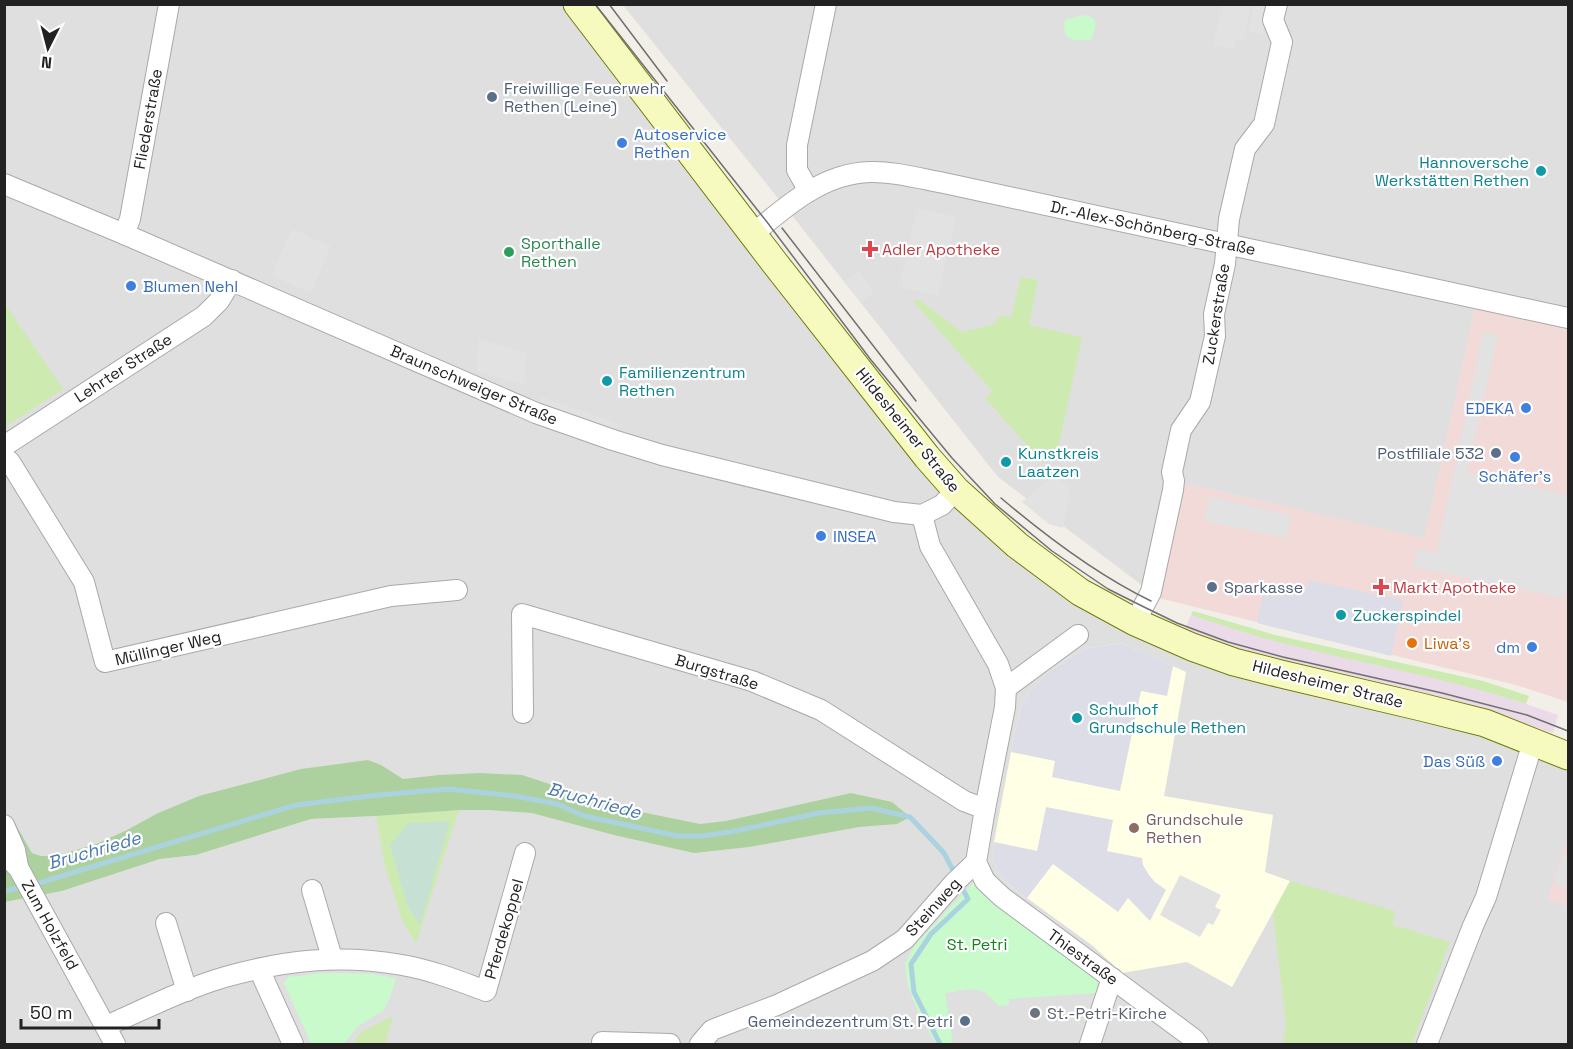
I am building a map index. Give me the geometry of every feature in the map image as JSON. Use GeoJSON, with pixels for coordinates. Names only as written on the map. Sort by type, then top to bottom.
{"type":"FeatureCollection","features":[{"type":"Feature","properties":{"kind":"street","name":"Fliederstraße"},"geometry":{"type":"LineString","coordinates":[[124,234],[130,219],[169,4]]}},
{"type":"Feature","properties":{"kind":"street","name":"Hildesheimer Straße"},"geometry":{"type":"LineString","coordinates":[[577,4],[927,457],[956,490],[1035,559],[1080,592],[1135,622],[1171,639],[1234,662],[1474,721],[1567,750]]}},
{"type":"Feature","properties":{"kind":"street"},"geometry":{"type":"LineString","coordinates":[[809,191],[797,170],[797,145],[826,4]]}},
{"type":"Feature","properties":{"kind":"street","name":"Zuckerstraße"},"geometry":{"type":"LineString","coordinates":[[1135,622],[1151,592],[1173,490],[1172,471],[1180,430],[1200,402],[1215,336],[1214,314],[1225,264],[1229,219],[1245,149],[1264,124],[1282,42],[1273,20],[1276,4]]}},
{"type":"Feature","properties":{"kind":"street","name":"Dr.-Alex-Schönberg-Straße"},"geometry":{"type":"LineString","coordinates":[[753,234],[809,191],[838,177],[870,172],[904,175],[1569,318]]}},
{"type":"Feature","properties":{"kind":"street","name":"Braunschweiger Straße"},"geometry":{"type":"LineString","coordinates":[[4,184],[232,280],[525,409],[662,455],[882,509],[922,515]]}},
{"type":"Feature","properties":{"kind":"street","name":"Lehrter Straße"},"geometry":{"type":"LineString","coordinates":[[4,446],[204,316],[219,302],[232,280]]}},
{"type":"Feature","properties":{"kind":"street","name":"Müllinger Weg"},"geometry":{"type":"LineString","coordinates":[[4,457],[10,462],[84,582],[105,662],[391,596],[457,590]]}},
{"type":"Feature","properties":{"kind":"street"},"geometry":{"type":"LineString","coordinates":[[956,490],[942,505],[922,515],[930,546],[998,664],[1006,688],[1005,707],[985,809],[964,873]]}},
{"type":"Feature","properties":{"kind":"street","name":"Burgstraße"},"geometry":{"type":"LineString","coordinates":[[523,713],[522,614],[753,681],[821,710],[964,801],[985,809]]}},
{"type":"Feature","properties":{"kind":"street"},"geometry":{"type":"LineString","coordinates":[[1006,688],[1078,635]]}},
{"type":"Feature","properties":{"kind":"street"},"geometry":{"type":"LineString","coordinates":[[1427,1044],[1486,897],[1533,741]]}},
{"type":"Feature","properties":{"kind":"street","name":"Zum Holzfeld"},"geometry":{"type":"LineString","coordinates":[[4,825],[15,850],[19,869]]}},
{"type":"Feature","properties":{"kind":"street","name":"Zum Holzfeld"},"geometry":{"type":"LineString","coordinates":[[4,853],[19,869],[115,1044]]}},
{"type":"Feature","properties":{"kind":"street","name":"Pferdekoppel"},"geometry":{"type":"LineString","coordinates":[[106,1026],[225,977],[294,961],[332,958],[404,965],[486,991],[525,853]]}},
{"type":"Feature","properties":{"kind":"street","name":"Thiestraße"},"geometry":{"type":"LineString","coordinates":[[964,873],[985,881],[1002,897],[1198,1044]]}},
{"type":"Feature","properties":{"kind":"street","name":"Steinweg"},"geometry":{"type":"LineString","coordinates":[[700,1044],[711,1030],[777,1005],[872,961],[905,939],[964,873]]}},
{"type":"Feature","properties":{"kind":"street"},"geometry":{"type":"LineString","coordinates":[[312,890],[332,958]]}},
{"type":"Feature","properties":{"kind":"street"},"geometry":{"type":"LineString","coordinates":[[166,923],[187,991]]}},
{"type":"Feature","properties":{"kind":"street"},"geometry":{"type":"LineString","coordinates":[[259,969],[294,1044]]}},
{"type":"Feature","properties":{"kind":"street"},"geometry":{"type":"LineString","coordinates":[[1090,1044],[1112,978]]}},
{"type":"Feature","properties":{"kind":"street"},"geometry":{"type":"LineString","coordinates":[[602,1042],[670,1044]]}},
{"type":"Feature","properties":{"kind":"shaded area"},"geometry":{"type":"Polygon","coordinates":[[[1222,4],[1251,5],[1244,40],[1236,39],[1234,49],[1213,45],[1222,4]]]}},
{"type":"Feature","properties":{"kind":"shaded area"},"geometry":{"type":"Polygon","coordinates":[[[5,5],[577,5],[927,457],[1135,622],[1568,756],[1568,1044],[5,1044],[5,902],[62,891],[160,859],[196,855],[311,819],[376,816],[156,814],[96,844],[55,856],[41,856],[32,853],[5,821],[5,5]]]}},
{"type":"Feature","properties":{"kind":"shaded area"},"geometry":{"type":"Polygon","coordinates":[[[623,5],[1568,5],[1568,309],[1477,298],[1425,539],[1183,483],[1151,592],[998,477],[623,5]]]}},
{"type":"Feature","properties":{"kind":"shaded area"},"geometry":{"type":"Polygon","coordinates":[[[1254,5],[1270,5],[1263,35],[1248,31],[1254,5]]]}},
{"type":"Feature","properties":{"kind":"shaded area"},"geometry":{"type":"Polygon","coordinates":[[[917,208],[956,217],[938,296],[899,287],[917,208]]]}},
{"type":"Feature","properties":{"kind":"shaded area"},"geometry":{"type":"Polygon","coordinates":[[[292,229],[331,246],[311,293],[271,275],[292,229]]]}},
{"type":"Feature","properties":{"kind":"shaded area"},"geometry":{"type":"Polygon","coordinates":[[[859,271],[874,292],[861,302],[844,282],[859,271]]]}},
{"type":"Feature","properties":{"kind":"shaded area"},"geometry":{"type":"Polygon","coordinates":[[[1477,298],[1568,326],[1568,702],[1516,685],[1158,598],[1183,483],[1424,538],[1477,298]]]}},
{"type":"Feature","properties":{"kind":"shaded area"},"geometry":{"type":"Polygon","coordinates":[[[1483,332],[1498,335],[1467,472],[1568,495],[1568,583],[1564,598],[1413,567],[1417,549],[1437,553],[1483,332]]]}},
{"type":"Feature","properties":{"kind":"shaded area"},"geometry":{"type":"Polygon","coordinates":[[[479,339],[527,353],[524,385],[477,371],[479,339]]]}},
{"type":"Feature","properties":{"kind":"shaded area","name":"Familienzentrum Rethen"},"geometry":{"type":"Polygon","coordinates":[[[542,397],[619,424],[613,440],[536,413],[542,397]]]}},
{"type":"Feature","properties":{"kind":"shaded area"},"geometry":{"type":"Polygon","coordinates":[[[1051,477],[1071,486],[1063,528],[1049,524],[1022,502],[1051,477]]]}},
{"type":"Feature","properties":{"kind":"shaded area"},"geometry":{"type":"Polygon","coordinates":[[[1209,497],[1292,515],[1287,538],[1204,521],[1209,497]]]}},
{"type":"Feature","properties":{"kind":"shaded area"},"geometry":{"type":"Polygon","coordinates":[[[1309,580],[1403,600],[1391,656],[1257,623],[1265,583],[1306,591],[1309,580]]]}},
{"type":"Feature","properties":{"kind":"shaded area"},"geometry":{"type":"Polygon","coordinates":[[[1191,615],[1257,636],[1422,675],[1526,704],[1558,715],[1553,733],[1485,712],[1311,672],[1183,633],[1191,615]]]}},
{"type":"Feature","properties":{"kind":"shaded area","name":"Grundschule Rethen"},"geometry":{"type":"Polygon","coordinates":[[[1121,643],[1186,672],[1164,796],[1273,815],[1265,872],[1290,881],[1232,987],[1187,962],[1122,973],[1093,946],[1005,882],[994,861],[994,842],[1022,704],[1047,673],[1070,657],[1090,648],[1121,643]]]}},
{"type":"Feature","properties":{"kind":"shaded area","name":"Schulhof Grundschule Rethen"},"geometry":{"type":"Polygon","coordinates":[[[1121,643],[1173,666],[1167,696],[1141,691],[1120,791],[1052,777],[1055,761],[1011,752],[1022,704],[1047,673],[1070,657],[1090,648],[1121,643]]]}},
{"type":"Feature","properties":{"kind":"shaded area","name":"Grundschule Rethen"},"geometry":{"type":"Polygon","coordinates":[[[1046,807],[1113,820],[1107,851],[1142,858],[1149,875],[1166,890],[1150,921],[1128,898],[1118,912],[1053,864],[1027,898],[1005,882],[994,861],[994,842],[1037,851],[1046,807]]]}},
{"type":"Feature","properties":{"kind":"shaded area"},"geometry":{"type":"Polygon","coordinates":[[[450,821],[420,925],[408,907],[390,845],[408,823],[450,821]]]}},
{"type":"Feature","properties":{"kind":"shaded area"},"geometry":{"type":"Polygon","coordinates":[[[1568,838],[1568,906],[1547,900],[1568,838]]]}},
{"type":"Feature","properties":{"kind":"shaded area"},"geometry":{"type":"Polygon","coordinates":[[[1564,854],[1568,856],[1568,888],[1554,884],[1564,854]]]}},
{"type":"Feature","properties":{"kind":"shaded area"},"geometry":{"type":"Polygon","coordinates":[[[1180,875],[1221,895],[1215,907],[1221,910],[1213,925],[1208,923],[1200,937],[1160,915],[1180,875]]]}},
{"type":"Feature","properties":{"kind":"green space"},"geometry":{"type":"Polygon","coordinates":[[[1083,15],[1093,18],[1096,24],[1091,40],[1074,40],[1065,32],[1065,20],[1083,15]]]}},
{"type":"Feature","properties":{"kind":"green space"},"geometry":{"type":"Polygon","coordinates":[[[1021,277],[1038,280],[1029,325],[1082,337],[1058,449],[1043,463],[985,398],[992,391],[913,301],[918,299],[962,332],[994,324],[1001,315],[1011,318],[1021,277]]]}},
{"type":"Feature","properties":{"kind":"green space"},"geometry":{"type":"Polygon","coordinates":[[[5,304],[63,389],[4,427],[5,304]]]}},
{"type":"Feature","properties":{"kind":"green space"},"geometry":{"type":"Polygon","coordinates":[[[1193,611],[1275,635],[1483,681],[1529,696],[1526,704],[1459,685],[1290,645],[1191,615],[1193,611]]]}},
{"type":"Feature","properties":{"kind":"green space"},"geometry":{"type":"Polygon","coordinates":[[[368,760],[381,765],[403,779],[480,773],[522,775],[581,797],[700,824],[726,821],[851,793],[892,802],[910,817],[897,824],[859,827],[749,847],[694,853],[532,813],[460,810],[311,819],[196,855],[160,859],[62,891],[5,902],[5,821],[12,818],[32,853],[41,856],[55,856],[96,844],[156,814],[199,796],[301,769],[368,760]]]}},
{"type":"Feature","properties":{"kind":"green space"},"geometry":{"type":"Polygon","coordinates":[[[460,810],[416,944],[402,920],[385,866],[376,816],[460,810]]]}},
{"type":"Feature","properties":{"kind":"green space"},"geometry":{"type":"Polygon","coordinates":[[[1290,881],[1395,911],[1393,925],[1450,942],[1412,1044],[1283,1044],[1286,1025],[1273,913],[1290,881]]]}},
{"type":"Feature","properties":{"kind":"green space","name":"St. Petri"},"geometry":{"type":"Polygon","coordinates":[[[974,882],[987,895],[1098,977],[1097,993],[1009,999],[1009,1005],[998,1006],[986,994],[975,989],[945,993],[953,1044],[936,1044],[919,1014],[908,987],[905,963],[915,945],[974,882]]]}},
{"type":"Feature","properties":{"kind":"green space"},"geometry":{"type":"Polygon","coordinates":[[[324,973],[372,974],[396,978],[383,1011],[358,1026],[344,1044],[311,1044],[284,983],[288,977],[324,973]]]}},
{"type":"Feature","properties":{"kind":"green space"},"geometry":{"type":"Polygon","coordinates":[[[393,1016],[385,1044],[352,1044],[361,1032],[393,1016]]]}},
{"type":"Feature","properties":{"kind":"waterway","name":"Bruchriede"},"geometry":{"type":"LineString","coordinates":[[32,885],[296,805],[448,789],[515,796],[557,804],[584,816],[678,836],[702,836],[730,832],[819,813],[871,808],[910,817],[944,853],[956,876]]}},
{"type":"Feature","properties":{"kind":"waterway","name":"Bruchriede"},"geometry":{"type":"LineString","coordinates":[[940,1044],[914,992],[911,964],[931,934],[968,899],[960,884]]}},
{"type":"Feature","properties":{"kind":"waterway","name":"Bruchriede"},"geometry":{"type":"LineString","coordinates":[[4,891],[23,887]]}},
{"type":"Feature","properties":{"kind":"tram line"},"geometry":{"type":"LineString","coordinates":[[595,4],[767,222],[871,360],[952,458],[995,504],[1052,551],[1108,589],[1177,623],[1228,642],[1527,715],[1568,731]]}},
{"type":"Feature","properties":{"kind":"tram line"},"geometry":{"type":"LineString","coordinates":[[609,4],[667,81]]}},
{"type":"Feature","properties":{"kind":"tram line"},"geometry":{"type":"LineString","coordinates":[[782,228],[916,401]]}},
{"type":"Feature","properties":{"kind":"tram line"},"geometry":{"type":"LineString","coordinates":[[1001,498],[1073,554],[1111,579],[1151,601]]}},
{"type":"Feature","properties":{"kind":"place","name":"Freiwillige Feuerwehr Rethen (Leine)"},"geometry":{"type":"Point","coordinates":[492,97]}},
{"type":"Feature","properties":{"kind":"place","name":"Autoservice Rethen"},"geometry":{"type":"Point","coordinates":[622,143]}},
{"type":"Feature","properties":{"kind":"place","name":"Hannoversche Werkstätten Rethen"},"geometry":{"type":"Point","coordinates":[1541,171]}},
{"type":"Feature","properties":{"kind":"place","name":"Adler Apotheke"},"geometry":{"type":"Point","coordinates":[870,249]}},
{"type":"Feature","properties":{"kind":"place","name":"Sporthalle Rethen"},"geometry":{"type":"Point","coordinates":[509,252]}},
{"type":"Feature","properties":{"kind":"place","name":"Blumen Nehl"},"geometry":{"type":"Point","coordinates":[131,286]}},
{"type":"Feature","properties":{"kind":"place","name":"Familienzentrum Rethen"},"geometry":{"type":"Point","coordinates":[607,381]}},
{"type":"Feature","properties":{"kind":"place","name":"EDEKA"},"geometry":{"type":"Point","coordinates":[1526,408]}},
{"type":"Feature","properties":{"kind":"place","name":"Postfiliale 532"},"geometry":{"type":"Point","coordinates":[1496,453]}},
{"type":"Feature","properties":{"kind":"place","name":"Schäfer's"},"geometry":{"type":"Point","coordinates":[1515,457]}},
{"type":"Feature","properties":{"kind":"place","name":"Kunstkreis Laatzen"},"geometry":{"type":"Point","coordinates":[1006,462]}},
{"type":"Feature","properties":{"kind":"place","name":"INSEA"},"geometry":{"type":"Point","coordinates":[821,536]}},
{"type":"Feature","properties":{"kind":"place","name":"Sparkasse"},"geometry":{"type":"Point","coordinates":[1212,587]}},
{"type":"Feature","properties":{"kind":"place","name":"Markt Apotheke"},"geometry":{"type":"Point","coordinates":[1381,587]}},
{"type":"Feature","properties":{"kind":"place","name":"Zuckerspindel"},"geometry":{"type":"Point","coordinates":[1341,615]}},
{"type":"Feature","properties":{"kind":"place","name":"Liwa's"},"geometry":{"type":"Point","coordinates":[1412,643]}},
{"type":"Feature","properties":{"kind":"place","name":"dm"},"geometry":{"type":"Point","coordinates":[1532,647]}},
{"type":"Feature","properties":{"kind":"place","name":"Schulhof Grundschule Rethen"},"geometry":{"type":"Point","coordinates":[1077,718]}},
{"type":"Feature","properties":{"kind":"place","name":"Das Süß"},"geometry":{"type":"Point","coordinates":[1497,761]}},
{"type":"Feature","properties":{"kind":"place","name":"Grundschule Rethen"},"geometry":{"type":"Point","coordinates":[1134,828]}},
{"type":"Feature","properties":{"kind":"place","name":"St.-Petri-Kirche"},"geometry":{"type":"Point","coordinates":[1035,1013]}},
{"type":"Feature","properties":{"kind":"place","name":"Gemeindezentrum St. Petri"},"geometry":{"type":"Point","coordinates":[965,1021]}}]}
